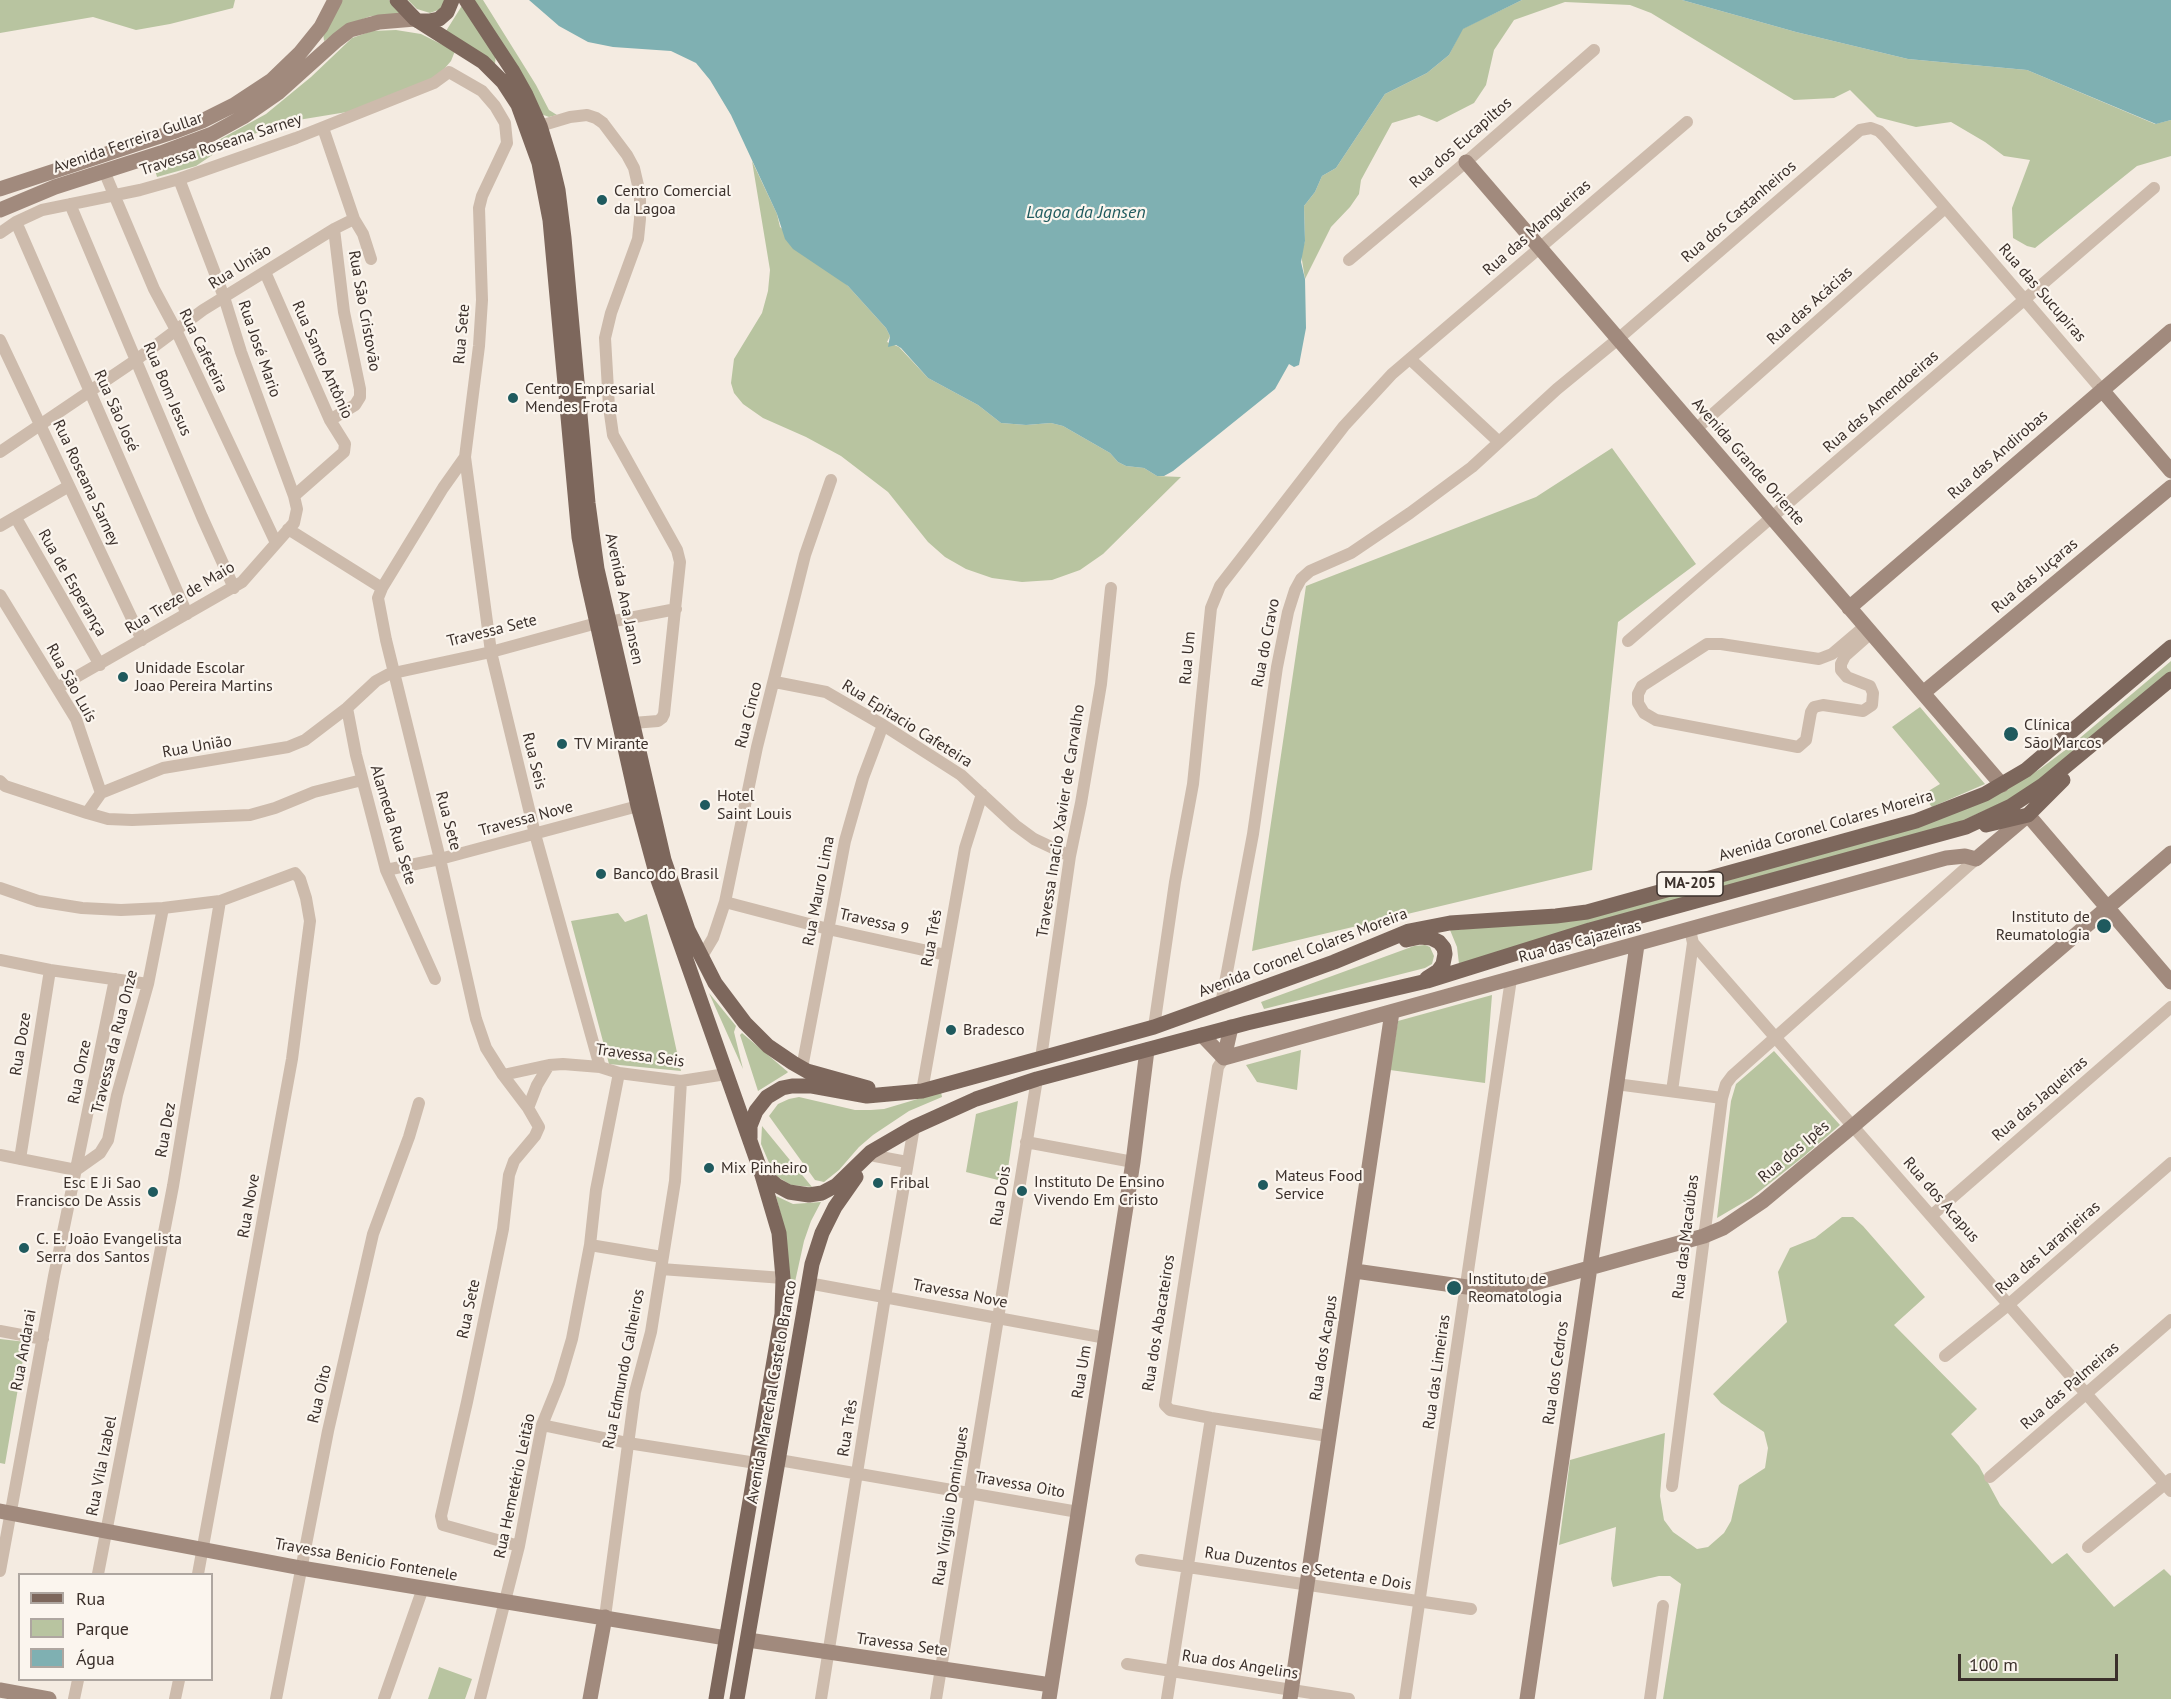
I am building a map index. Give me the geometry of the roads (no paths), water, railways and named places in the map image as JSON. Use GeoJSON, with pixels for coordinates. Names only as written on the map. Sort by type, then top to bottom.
{"type":"FeatureCollection","features":[{"type":"Feature","properties":{"kind":"main road","name":"Avenida Ana Jansen"},"geometry":{"type":"LineString","coordinates":[[398,0],[417,20],[483,63],[503,82],[518,105],[539,163],[550,220],[579,537],[633,723],[664,860],[688,930],[701,958],[714,983],[730,1005],[757,1036],[778,1054],[802,1068],[824,1076],[861,1086],[914,1092]]}},
{"type":"Feature","properties":{"kind":"main road"},"geometry":{"type":"LineString","coordinates":[[417,20],[439,19],[447,12],[452,0]]}},
{"type":"Feature","properties":{"kind":"main road","name":"Avenida Ana Jansen"},"geometry":{"type":"LineString","coordinates":[[466,0],[512,70],[540,126],[558,190],[590,522],[603,622],[638,806],[661,891],[750,1141]]}},
{"type":"Feature","properties":{"kind":"main road","name":"Avenida Coronel Colares Moreira"},"geometry":{"type":"LineString","coordinates":[[750,1141],[750,1126],[756,1110],[767,1097],[782,1088],[812,1086],[867,1096],[914,1092],[1154,1028],[1334,962],[1397,935],[1424,927],[1587,912],[1892,829],[1951,809],[2002,785],[2035,764],[2171,647]]}},
{"type":"Feature","properties":{"kind":"main road"},"geometry":{"type":"LineString","coordinates":[[1947,833],[1981,821],[2011,806],[2043,785],[2171,679]]}},
{"type":"Feature","properties":{"kind":"main road"},"geometry":{"type":"LineString","coordinates":[[761,1172],[776,1185],[789,1192],[809,1195],[822,1193],[837,1185],[857,1163],[871,1152],[914,1127],[968,1102],[1037,1079],[1231,1027],[1416,984],[1468,970],[1590,930],[1947,833],[2028,815],[2067,776],[2081,755]]}},
{"type":"Feature","properties":{"kind":"main road"},"geometry":{"type":"LineString","coordinates":[[1334,962],[1416,938],[1435,940],[1445,950],[1443,964],[1434,974],[1416,984]]}},
{"type":"Feature","properties":{"kind":"main road","name":"Avenida Marechal Castelo Branco"},"geometry":{"type":"LineString","coordinates":[[737,1699],[808,1283],[816,1248],[835,1207],[859,1174],[875,1156],[914,1127]]}},
{"type":"Feature","properties":{"kind":"main road","name":"Avenida Marechal Castelo Branco"},"geometry":{"type":"LineString","coordinates":[[716,1699],[782,1314],[783,1278],[779,1233],[750,1141]]}},
{"type":"Feature","properties":{"kind":"street","name":"Avenida Ferreira Gullar"},"geometry":{"type":"LineString","coordinates":[[0,189],[202,121],[234,105],[263,87],[285,68],[311,40],[335,0]]}},
{"type":"Feature","properties":{"kind":"street","name":"Avenida Ferreira Gullar"},"geometry":{"type":"LineString","coordinates":[[0,210],[55,187],[189,143],[243,117],[279,92],[350,30],[379,22],[417,20]]}},
{"type":"Feature","properties":{"kind":"street","name":"Rua dos Eucapiltos"},"geometry":{"type":"LineString","coordinates":[[1349,260],[1594,50]]}},
{"type":"Feature","properties":{"kind":"street","name":"Travessa Roseana Sarney"},"geometry":{"type":"LineString","coordinates":[[0,233],[16,222],[42,210],[180,179],[323,128],[434,83],[448,72]]}},
{"type":"Feature","properties":{"kind":"street","name":"Rua Sete"},"geometry":{"type":"LineString","coordinates":[[448,72],[488,97],[505,123],[507,142],[482,196],[479,208],[482,300],[479,346],[465,457],[381,588],[379,604],[476,1019],[486,1048],[503,1075],[528,1107],[539,1127],[535,1137],[514,1161],[509,1175],[503,1229],[441,1516],[443,1525],[519,1546]]}},
{"type":"Feature","properties":{"kind":"street"},"geometry":{"type":"LineString","coordinates":[[540,126],[570,117],[596,118],[603,123],[627,155],[636,175],[640,194],[639,230],[635,249],[611,313],[605,338],[609,407],[613,435],[677,550],[680,562],[662,718],[658,721],[633,723]]}},
{"type":"Feature","properties":{"kind":"street","name":"Rua das Mangueiras"},"geometry":{"type":"LineString","coordinates":[[1410,359],[1687,122]]}},
{"type":"Feature","properties":{"kind":"street"},"geometry":{"type":"LineString","coordinates":[[323,128],[354,219],[363,234],[371,260]]}},
{"type":"Feature","properties":{"kind":"street","name":"Rua dos Castanheiros"},"geometry":{"type":"LineString","coordinates":[[1618,339],[1860,130],[1871,128],[1879,131],[1885,137]]}},
{"type":"Feature","properties":{"kind":"street","name":"Rua das Sucupiras"},"geometry":{"type":"LineString","coordinates":[[1885,137],[2171,471]]}},
{"type":"Feature","properties":{"kind":"street"},"geometry":{"type":"LineString","coordinates":[[115,151],[121,166]]}},
{"type":"Feature","properties":{"kind":"street","name":"Avenida Grande Oriente"},"geometry":{"type":"LineString","coordinates":[[1466,162],[2002,785]]}},
{"type":"Feature","properties":{"kind":"street","name":"Rua Cafeteira"},"geometry":{"type":"LineString","coordinates":[[104,171],[149,280],[176,330],[276,543]]}},
{"type":"Feature","properties":{"kind":"street","name":"Rua José Mario"},"geometry":{"type":"LineString","coordinates":[[180,179],[294,496]]}},
{"type":"Feature","properties":{"kind":"street","name":"Rua das Amendoeiras"},"geometry":{"type":"LineString","coordinates":[[1628,641],[2154,188]]}},
{"type":"Feature","properties":{"kind":"street","name":"Rua Bom Jesus"},"geometry":{"type":"LineString","coordinates":[[70,204],[201,517],[234,588]]}},
{"type":"Feature","properties":{"kind":"street","name":"Rua das Acácias"},"geometry":{"type":"LineString","coordinates":[[1696,429],[1945,208]]}},
{"type":"Feature","properties":{"kind":"street","name":"Rua União"},"geometry":{"type":"LineString","coordinates":[[0,452],[41,426],[224,297],[354,219]]}},
{"type":"Feature","properties":{"kind":"street","name":"Rua São José"},"geometry":{"type":"LineString","coordinates":[[16,222],[187,614]]}},
{"type":"Feature","properties":{"kind":"street","name":"Rua São Cristovão"},"geometry":{"type":"LineString","coordinates":[[330,420],[348,411],[360,397],[360,381],[344,312],[334,229]]}},
{"type":"Feature","properties":{"kind":"street","name":"Rua Santo Antônio"},"geometry":{"type":"LineString","coordinates":[[265,272],[330,420],[345,446],[344,452],[338,459],[294,496]]}},
{"type":"Feature","properties":{"kind":"street","name":"Rua das Andirobas"},"geometry":{"type":"LineString","coordinates":[[1850,608],[2171,331]]}},
{"type":"Feature","properties":{"kind":"street","name":"Rua do Cravo"},"geometry":{"type":"LineString","coordinates":[[1221,1004],[1253,834],[1276,667],[1288,612],[1301,579],[1310,571],[1351,553],[1472,467],[1557,389],[1618,339]]}},
{"type":"Feature","properties":{"kind":"street","name":"Rua Roseana Sarney"},"geometry":{"type":"LineString","coordinates":[[0,340],[5,364],[41,426],[142,640]]}},
{"type":"Feature","properties":{"kind":"street"},"geometry":{"type":"LineString","coordinates":[[1410,359],[1499,442]]}},
{"type":"Feature","properties":{"kind":"street","name":"Rua Um"},"geometry":{"type":"LineString","coordinates":[[1154,1028],[1175,882],[1193,784],[1207,666],[1210,618],[1214,599],[1227,577],[1344,426],[1392,374],[1410,359]]}},
{"type":"Feature","properties":{"kind":"street","name":"Rua Seis"},"geometry":{"type":"LineString","coordinates":[[465,457],[491,651],[535,834],[600,1067]]}},
{"type":"Feature","properties":{"kind":"street","name":"Rua Cinco"},"geometry":{"type":"LineString","coordinates":[[701,958],[712,938],[725,902],[757,747],[806,555],[831,480]]}},
{"type":"Feature","properties":{"kind":"street"},"geometry":{"type":"LineString","coordinates":[[0,526],[69,486]]}},
{"type":"Feature","properties":{"kind":"street","name":"Rua das Juçaras"},"geometry":{"type":"LineString","coordinates":[[1923,693],[2171,487]]}},
{"type":"Feature","properties":{"kind":"street","name":"Rua Treze de Maio"},"geometry":{"type":"LineString","coordinates":[[57,688],[234,588],[252,572],[294,523],[297,512],[294,496]]}},
{"type":"Feature","properties":{"kind":"street","name":"Rua de Esperança"},"geometry":{"type":"LineString","coordinates":[[16,518],[100,665]]}},
{"type":"Feature","properties":{"kind":"street"},"geometry":{"type":"LineString","coordinates":[[288,529],[381,588]]}},
{"type":"Feature","properties":{"kind":"street","name":"Travessa Inacio Xavier de Carvalho"},"geometry":{"type":"LineString","coordinates":[[1041,1058],[1070,856],[1101,684],[1111,588]]}},
{"type":"Feature","properties":{"kind":"street","name":"Rua São Luís"},"geometry":{"type":"LineString","coordinates":[[0,595],[79,727],[101,793]]}},
{"type":"Feature","properties":{"kind":"street","name":"Travessa Sete"},"geometry":{"type":"LineString","coordinates":[[394,672],[491,651],[603,622],[676,609]]}},
{"type":"Feature","properties":{"kind":"street"},"geometry":{"type":"LineString","coordinates":[[1868,629],[1845,656],[1841,670],[1847,677],[1866,683],[1872,689],[1872,705],[1863,711],[1823,705],[1814,707],[1806,740],[1798,747],[1656,720],[1644,713],[1638,703],[1638,694],[1642,686],[1707,644],[1722,644],[1819,659],[1832,654],[1868,629]]}},
{"type":"Feature","properties":{"kind":"street","name":"Rua União"},"geometry":{"type":"LineString","coordinates":[[101,793],[171,766],[288,747],[314,735],[376,681],[394,672]]}},
{"type":"Feature","properties":{"kind":"street","name":"Rua Epitacio Cafeteira"},"geometry":{"type":"LineString","coordinates":[[775,682],[826,693],[884,725],[947,765],[1034,839],[1070,856]]}},
{"type":"Feature","properties":{"kind":"street","name":"Alameda Rua Sete"},"geometry":{"type":"LineString","coordinates":[[347,708],[362,780],[387,870],[435,979]]}},
{"type":"Feature","properties":{"kind":"street","name":"Rua Mauro Lima"},"geometry":{"type":"LineString","coordinates":[[802,1068],[848,830],[862,778],[884,725]]}},
{"type":"Feature","properties":{"kind":"street"},"geometry":{"type":"LineString","coordinates":[[2,786],[108,819],[132,820],[250,815],[275,808],[314,792],[362,780]]}},
{"type":"Feature","properties":{"kind":"street"},"geometry":{"type":"LineString","coordinates":[[87,813],[101,793]]}},
{"type":"Feature","properties":{"kind":"street","name":"Rua Três"},"geometry":{"type":"LineString","coordinates":[[914,1092],[945,955],[965,848],[982,794]]}},
{"type":"Feature","properties":{"kind":"street","name":"Travessa Nove"},"geometry":{"type":"LineString","coordinates":[[387,870],[440,859],[638,806]]}},
{"type":"Feature","properties":{"kind":"street"},"geometry":{"type":"LineString","coordinates":[[1616,1084],[1722,1098],[1726,1084],[1732,1076],[2028,815],[2171,982]]}},
{"type":"Feature","properties":{"kind":"street","name":"Rua dos Ipês"},"geometry":{"type":"LineString","coordinates":[[1355,1271],[1467,1287],[1514,1289],[1704,1236],[1739,1218],[1763,1201],[2171,853]]}},
{"type":"Feature","properties":{"kind":"street","name":"Rua das Cajazeiras"},"geometry":{"type":"LineString","coordinates":[[1224,1058],[1637,945],[1692,937],[1946,858],[1965,856],[1976,859]]}},
{"type":"Feature","properties":{"kind":"street","name":"Rua Nove"},"geometry":{"type":"LineString","coordinates":[[198,1573],[277,1145],[303,984],[310,921],[306,898],[296,874],[220,901]]}},
{"type":"Feature","properties":{"kind":"street"},"geometry":{"type":"LineString","coordinates":[[0,888],[38,901],[82,908],[121,910],[163,908],[220,901]]}},
{"type":"Feature","properties":{"kind":"street","name":"Rua Dez"},"geometry":{"type":"LineString","coordinates":[[138,1364],[173,1186],[220,901]]}},
{"type":"Feature","properties":{"kind":"street","name":"Travessa 9"},"geometry":{"type":"LineString","coordinates":[[725,902],[945,955]]}},
{"type":"Feature","properties":{"kind":"street","name":"Travessa da Rua Onze"},"geometry":{"type":"LineString","coordinates":[[76,1170],[100,1154],[108,1140],[117,1095],[148,984],[163,908]]}},
{"type":"Feature","properties":{"kind":"street"},"geometry":{"type":"LineString","coordinates":[[1672,1091],[1692,937]]}},
{"type":"Feature","properties":{"kind":"street","name":"Rua dos Acapus"},"geometry":{"type":"LineString","coordinates":[[1692,937],[1776,1038],[2008,1305],[2169,1485]]}},
{"type":"Feature","properties":{"kind":"street","name":"Rua dos Cedros"},"geometry":{"type":"LineString","coordinates":[[1527,1699],[1637,945]]}},
{"type":"Feature","properties":{"kind":"street"},"geometry":{"type":"LineString","coordinates":[[0,963],[148,984]]}},
{"type":"Feature","properties":{"kind":"street","name":"Rua Doze"},"geometry":{"type":"LineString","coordinates":[[20,1159],[50,970]]}},
{"type":"Feature","properties":{"kind":"street","name":"Rua Onze"},"geometry":{"type":"LineString","coordinates":[[76,1170],[115,979]]}},
{"type":"Feature","properties":{"kind":"street","name":"Rua das Limeiras"},"geometry":{"type":"LineString","coordinates":[[1405,1699],[1511,979]]}},
{"type":"Feature","properties":{"kind":"street","name":"Rua das Jaqueiras"},"geometry":{"type":"LineString","coordinates":[[1931,1216],[2171,1007]]}},
{"type":"Feature","properties":{"kind":"street","name":"Rua dos Acapus"},"geometry":{"type":"LineString","coordinates":[[1290,1695],[1392,1012]]}},
{"type":"Feature","properties":{"kind":"street","name":"Rua dos Abacateiros"},"geometry":{"type":"LineString","coordinates":[[1211,1418],[1170,1410],[1165,1400],[1218,1067],[1224,1058],[1231,1027]]}},
{"type":"Feature","properties":{"kind":"street"},"geometry":{"type":"LineString","coordinates":[[1202,1035],[1224,1058]]}},
{"type":"Feature","properties":{"kind":"street","name":"Rua Um"},"geometry":{"type":"LineString","coordinates":[[1050,1692],[1133,1162],[1147,1050]]}},
{"type":"Feature","properties":{"kind":"street","name":"Travessa Seis"},"geometry":{"type":"LineString","coordinates":[[503,1075],[563,1064],[600,1067],[620,1073],[681,1081],[726,1074]]}},
{"type":"Feature","properties":{"kind":"street"},"geometry":{"type":"LineString","coordinates":[[528,1107],[549,1065]]}},
{"type":"Feature","properties":{"kind":"street","name":"Rua Hemetério Leitão"},"geometry":{"type":"LineString","coordinates":[[480,1699],[519,1546],[542,1425],[559,1383],[572,1340],[590,1245],[596,1190],[620,1073]]}},
{"type":"Feature","properties":{"kind":"street","name":"Rua Dois"},"geometry":{"type":"LineString","coordinates":[[998,1318],[1037,1079]]}},
{"type":"Feature","properties":{"kind":"street","name":"Rua Edmundo Calheiros"},"geometry":{"type":"LineString","coordinates":[[590,1699],[605,1617],[635,1392],[651,1332],[675,1181],[681,1081]]}},
{"type":"Feature","properties":{"kind":"street","name":"Rua das Macaúbas"},"geometry":{"type":"LineString","coordinates":[[1672,1486],[1722,1098]]}},
{"type":"Feature","properties":{"kind":"street","name":"Rua Oito"},"geometry":{"type":"LineString","coordinates":[[276,1699],[328,1431],[373,1234],[409,1137],[419,1103]]}},
{"type":"Feature","properties":{"kind":"street","name":"Rua Três"},"geometry":{"type":"LineString","coordinates":[[821,1699],[914,1127]]}},
{"type":"Feature","properties":{"kind":"street"},"geometry":{"type":"LineString","coordinates":[[1026,1142],[1133,1162]]}},
{"type":"Feature","properties":{"kind":"street"},"geometry":{"type":"LineString","coordinates":[[0,1155],[76,1170]]}},
{"type":"Feature","properties":{"kind":"street"},"geometry":{"type":"LineString","coordinates":[[875,1156],[907,1162]]}},
{"type":"Feature","properties":{"kind":"street","name":"Rua das Laranjeiras"},"geometry":{"type":"LineString","coordinates":[[1945,1356],[2008,1305],[2171,1163]]}},
{"type":"Feature","properties":{"kind":"street","name":"Rua Andarai"},"geometry":{"type":"LineString","coordinates":[[0,1571],[5,1512],[43,1339],[76,1170]]}},
{"type":"Feature","properties":{"kind":"street"},"geometry":{"type":"LineString","coordinates":[[590,1245],[661,1263],[783,1278]]}},
{"type":"Feature","properties":{"kind":"street","name":"Travessa Nove"},"geometry":{"type":"LineString","coordinates":[[808,1283],[1106,1338]]}},
{"type":"Feature","properties":{"kind":"street","name":"Rua Virgilio Domingues"},"geometry":{"type":"LineString","coordinates":[[936,1699],[998,1318]]}},
{"type":"Feature","properties":{"kind":"street","name":"Rua das Palmeiras"},"geometry":{"type":"LineString","coordinates":[[1990,1477],[2171,1320]]}},
{"type":"Feature","properties":{"kind":"street"},"geometry":{"type":"LineString","coordinates":[[0,1331],[43,1339]]}},
{"type":"Feature","properties":{"kind":"street","name":"Rua Vila Izabel"},"geometry":{"type":"LineString","coordinates":[[99,1573],[138,1364]]}},
{"type":"Feature","properties":{"kind":"street"},"geometry":{"type":"LineString","coordinates":[[1167,1699],[1211,1418],[1328,1436]]}},
{"type":"Feature","properties":{"kind":"street"},"geometry":{"type":"LineString","coordinates":[[542,1425],[628,1443],[756,1463]]}},
{"type":"Feature","properties":{"kind":"street","name":"Travessa Oito"},"geometry":{"type":"LineString","coordinates":[[779,1460],[1078,1512]]}},
{"type":"Feature","properties":{"kind":"street"},"geometry":{"type":"LineString","coordinates":[[2088,1546],[2169,1485]]}},
{"type":"Feature","properties":{"kind":"street","name":"Travessa Benicio Fontenele"},"geometry":{"type":"LineString","coordinates":[[5,1512],[301,1568],[726,1638]]}},
{"type":"Feature","properties":{"kind":"street","name":"Rua Duzentos e Setenta e Dois"},"geometry":{"type":"LineString","coordinates":[[1141,1560],[1471,1609]]}},
{"type":"Feature","properties":{"kind":"street"},"geometry":{"type":"LineString","coordinates":[[384,1699],[423,1588]]}},
{"type":"Feature","properties":{"kind":"street"},"geometry":{"type":"LineString","coordinates":[[1650,1699],[1663,1606]]}},
{"type":"Feature","properties":{"kind":"street","name":"Travessa Sete"},"geometry":{"type":"LineString","coordinates":[[748,1640],[940,1669],[1050,1692]]}},
{"type":"Feature","properties":{"kind":"street","name":"Rua dos Angelins"},"geometry":{"type":"LineString","coordinates":[[1127,1664],[1290,1695],[1349,1699]]}},
{"type":"Feature","properties":{"kind":"street"},"geometry":{"type":"LineString","coordinates":[[74,1699],[78,1681]]}},
{"type":"Feature","properties":{"kind":"street"},"geometry":{"type":"LineString","coordinates":[[175,1699],[179,1681]]}},
{"type":"Feature","properties":{"kind":"street"},"geometry":{"type":"LineString","coordinates":[[0,1690],[49,1699]]}},
{"type":"Feature","properties":{"kind":"water","name":"Lagoa da Jansen"},"geometry":{"type":"Polygon","coordinates":[[[529,0],[1522,0],[1463,29],[1449,55],[1427,73],[1385,94],[1336,168],[1322,176],[1315,192],[1304,206],[1305,241],[1301,262],[1305,279],[1306,328],[1299,365],[1294,367],[1289,364],[1275,389],[1173,471],[1164,476],[1157,476],[1144,468],[1126,466],[1118,462],[1110,453],[1063,426],[1051,423],[1026,425],[1001,423],[978,405],[928,378],[901,348],[896,345],[888,347],[890,336],[886,328],[848,286],[793,249],[785,239],[777,214],[731,115],[710,80],[696,63],[671,51],[613,47],[588,42],[559,26],[529,0]]]}},
{"type":"Feature","properties":{"kind":"water"},"geometry":{"type":"Polygon","coordinates":[[[1682,0],[2171,0],[2171,120],[2156,124],[2027,70],[1908,59],[1796,32],[1682,0]]]}},
{"type":"Feature","properties":{"kind":"place","name":"Centro Comercial da Lagoa"},"geometry":{"type":"Point","coordinates":[602,200]}},
{"type":"Feature","properties":{"kind":"place","name":"Centro Empresarial Mendes Frota"},"geometry":{"type":"Point","coordinates":[513,398]}},
{"type":"Feature","properties":{"kind":"place","name":"Unidade Escolar Joao Pereira Martins"},"geometry":{"type":"Point","coordinates":[123,677]}},
{"type":"Feature","properties":{"kind":"place","name":"Clínica São Marcos"},"geometry":{"type":"Point","coordinates":[2011,734]}},
{"type":"Feature","properties":{"kind":"place","name":"TV Mirante"},"geometry":{"type":"Point","coordinates":[562,744]}},
{"type":"Feature","properties":{"kind":"place","name":"Hotel Saint Louis"},"geometry":{"type":"Point","coordinates":[705,805]}},
{"type":"Feature","properties":{"kind":"place","name":"Banco do Brasil"},"geometry":{"type":"Point","coordinates":[601,874]}},
{"type":"Feature","properties":{"kind":"place","name":"Instituto de Reumatologia"},"geometry":{"type":"Point","coordinates":[2104,926]}},
{"type":"Feature","properties":{"kind":"place","name":"Bradesco"},"geometry":{"type":"Point","coordinates":[951,1030]}},
{"type":"Feature","properties":{"kind":"place","name":"Mix Pinheiro"},"geometry":{"type":"Point","coordinates":[709,1168]}},
{"type":"Feature","properties":{"kind":"place","name":"Fribal"},"geometry":{"type":"Point","coordinates":[878,1183]}},
{"type":"Feature","properties":{"kind":"place","name":"Mateus Food Service"},"geometry":{"type":"Point","coordinates":[1263,1185]}},
{"type":"Feature","properties":{"kind":"place","name":"Instituto De Ensino Vivendo Em Cristo"},"geometry":{"type":"Point","coordinates":[1022,1191]}},
{"type":"Feature","properties":{"kind":"place","name":"Esc E Ji Sao Francisco De Assis"},"geometry":{"type":"Point","coordinates":[153,1192]}},
{"type":"Feature","properties":{"kind":"place","name":"C. E. João Evangelista Serra dos Santos"},"geometry":{"type":"Point","coordinates":[24,1248]}},
{"type":"Feature","properties":{"kind":"place","name":"Instituto de Reomatologia"},"geometry":{"type":"Point","coordinates":[1454,1288]}}]}
